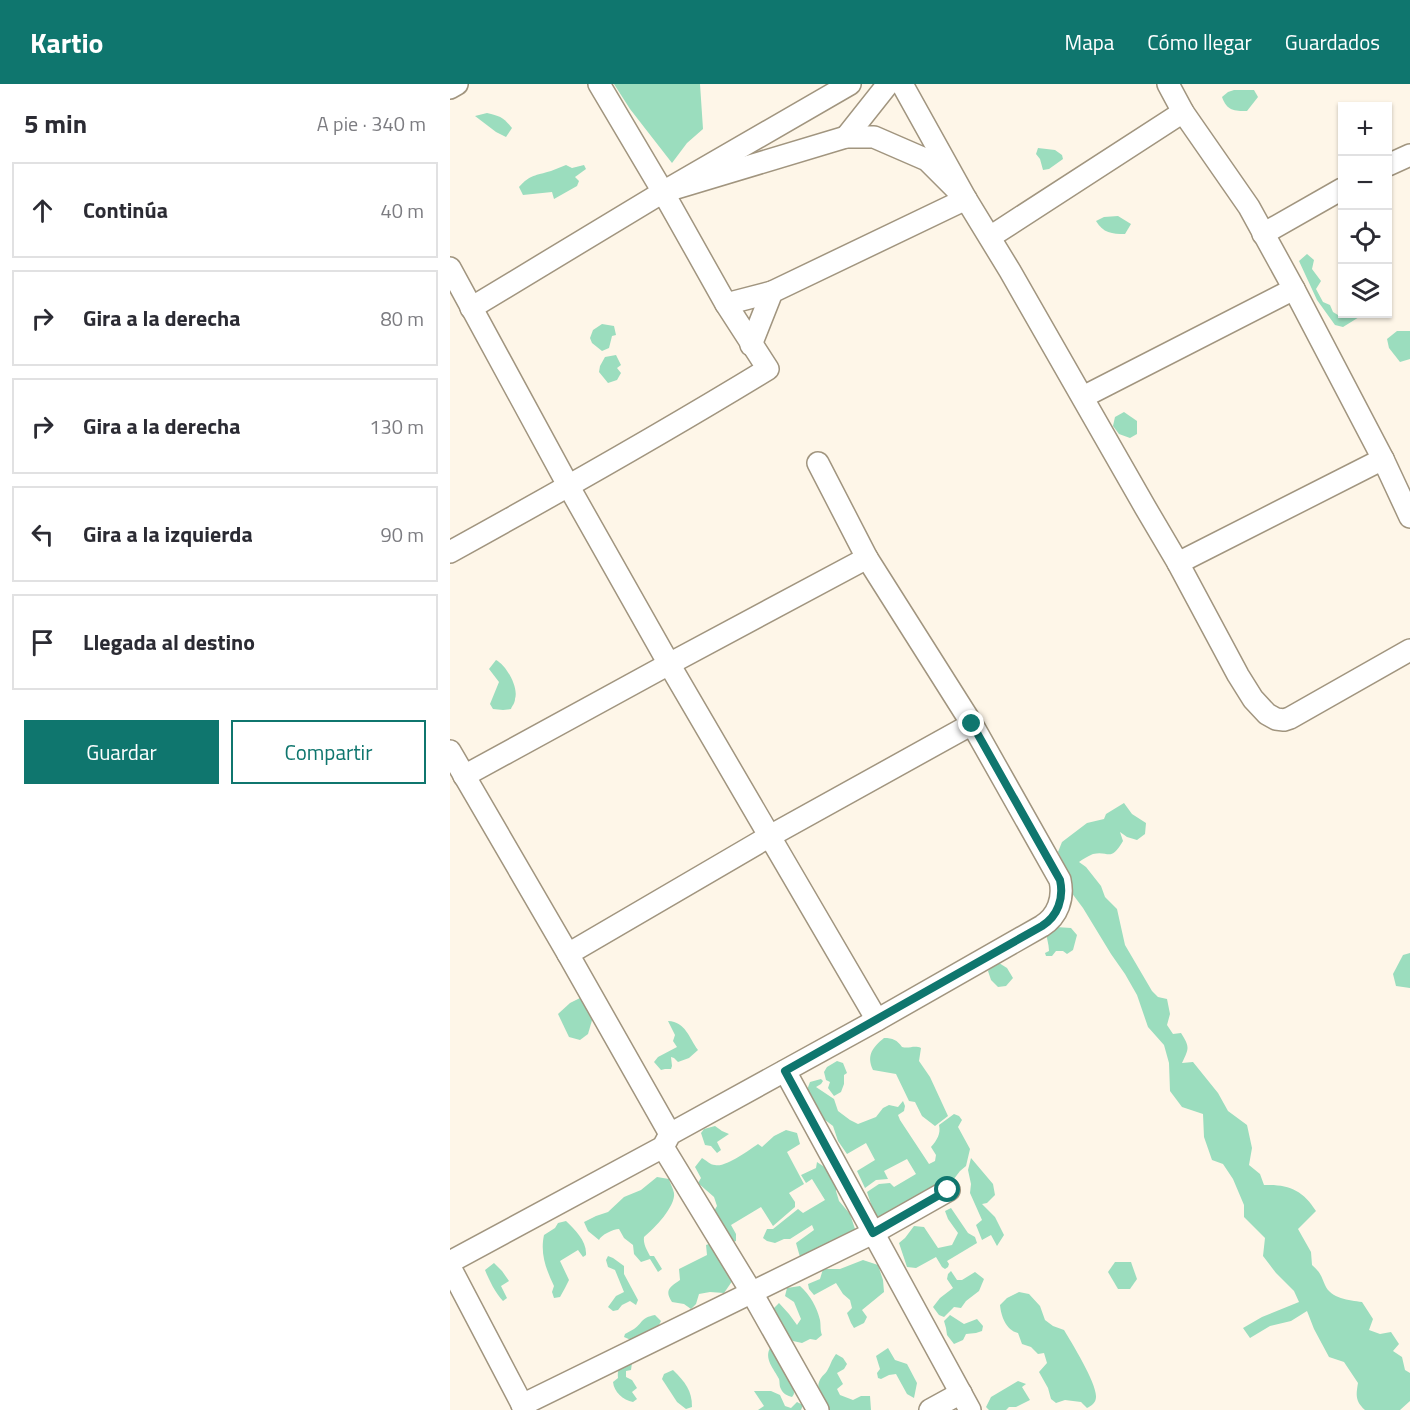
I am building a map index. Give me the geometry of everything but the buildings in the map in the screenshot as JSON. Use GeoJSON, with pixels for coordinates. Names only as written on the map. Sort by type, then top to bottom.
{"type":"FeatureCollection","features":[{"type":"Feature","properties":{"kind":"street"},"geometry":{"type":"LineString","coordinates":[[450,88],[457,84]]}},
{"type":"Feature","properties":{"kind":"street"},"geometry":{"type":"LineString","coordinates":[[450,552],[568,487],[768,369],[726,304],[599,84]]}},
{"type":"Feature","properties":{"kind":"street"},"geometry":{"type":"LineString","coordinates":[[471,308],[663,192],[850,84]]}},
{"type":"Feature","properties":{"kind":"street"},"geometry":{"type":"LineString","coordinates":[[846,137],[888,84]]}},
{"type":"Feature","properties":{"kind":"street"},"geometry":{"type":"LineString","coordinates":[[902,84],[966,199],[1178,563],[1253,699],[1268,714],[1280,720],[1290,718],[1410,650]]}},
{"type":"Feature","properties":{"kind":"street"},"geometry":{"type":"LineString","coordinates":[[1168,84],[1183,112],[1249,207],[1383,459],[1410,517]]}},
{"type":"Feature","properties":{"kind":"street"},"geometry":{"type":"LineString","coordinates":[[990,237],[1183,112]]}},
{"type":"Feature","properties":{"kind":"street"},"geometry":{"type":"LineString","coordinates":[[663,192],[846,137],[874,137],[927,159],[966,199]]}},
{"type":"Feature","properties":{"kind":"street"},"geometry":{"type":"LineString","coordinates":[[1392,163],[1410,155]]}},
{"type":"Feature","properties":{"kind":"street"},"geometry":{"type":"LineString","coordinates":[[1263,234],[1338,191]]}},
{"type":"Feature","properties":{"kind":"street"},"geometry":{"type":"LineString","coordinates":[[726,304],[772,292],[966,199]]}},
{"type":"Feature","properties":{"kind":"street"},"geometry":{"type":"LineString","coordinates":[[453,279],[669,664],[877,1020]]}},
{"type":"Feature","properties":{"kind":"street"},"geometry":{"type":"LineString","coordinates":[[1083,397],[1294,289]]}},
{"type":"Feature","properties":{"kind":"street"},"geometry":{"type":"LineString","coordinates":[[751,345],[772,292]]}},
{"type":"Feature","properties":{"kind":"street"},"geometry":{"type":"LineString","coordinates":[[1178,563],[1383,459]]}},
{"type":"Feature","properties":{"kind":"street"},"geometry":{"type":"LineString","coordinates":[[450,1262],[667,1141],[785,1071],[1049,922],[1062,898],[1060,880],[972,724],[867,558],[818,463]]}},
{"type":"Feature","properties":{"kind":"street"},"geometry":{"type":"LineString","coordinates":[[464,776],[867,558]]}},
{"type":"Feature","properties":{"kind":"street"},"geometry":{"type":"LineString","coordinates":[[568,954],[770,836],[972,724]]}},
{"type":"Feature","properties":{"kind":"street"},"geometry":{"type":"LineString","coordinates":[[450,751],[568,954],[667,1141],[818,1410]]}},
{"type":"Feature","properties":{"kind":"street"},"geometry":{"type":"LineString","coordinates":[[785,1071],[965,1402],[930,1410]]}},
{"type":"Feature","properties":{"kind":"street"},"geometry":{"type":"LineString","coordinates":[[450,1267],[524,1407],[873,1233],[948,1190]]}},
{"type":"Feature","properties":{"kind":"green space"},"geometry":{"type":"Polygon","coordinates":[[[614,84],[700,84],[703,129],[687,143],[672,163],[630,109],[614,84]]]}},
{"type":"Feature","properties":{"kind":"green space"},"geometry":{"type":"Polygon","coordinates":[[[1234,90],[1254,90],[1258,97],[1247,111],[1235,110],[1226,105],[1222,97],[1234,90]]]}},
{"type":"Feature","properties":{"kind":"green space"},"geometry":{"type":"Polygon","coordinates":[[[487,113],[506,121],[512,128],[506,137],[475,116],[487,113]]]}},
{"type":"Feature","properties":{"kind":"green space"},"geometry":{"type":"Polygon","coordinates":[[[1038,148],[1055,150],[1062,155],[1063,159],[1049,169],[1043,170],[1036,154],[1038,148]]]}},
{"type":"Feature","properties":{"kind":"green space"},"geometry":{"type":"Polygon","coordinates":[[[566,165],[572,168],[584,165],[586,169],[575,177],[579,181],[577,186],[554,199],[552,192],[523,195],[519,187],[527,180],[566,165]]]}},
{"type":"Feature","properties":{"kind":"green space"},"geometry":{"type":"Polygon","coordinates":[[[1118,216],[1131,224],[1125,234],[1108,232],[1096,221],[1104,217],[1118,216]]]}},
{"type":"Feature","properties":{"kind":"green space"},"geometry":{"type":"Polygon","coordinates":[[[1307,254],[1314,260],[1312,269],[1321,281],[1316,289],[1323,302],[1330,305],[1338,318],[1358,318],[1343,327],[1335,325],[1317,300],[1299,261],[1307,254]]]}},
{"type":"Feature","properties":{"kind":"green space"},"geometry":{"type":"Polygon","coordinates":[[[602,324],[614,326],[616,335],[612,336],[609,348],[602,351],[592,343],[590,338],[593,330],[602,324]]]}},
{"type":"Feature","properties":{"kind":"green space"},"geometry":{"type":"Polygon","coordinates":[[[1397,331],[1410,331],[1410,359],[1400,362],[1389,348],[1387,339],[1397,331]]]}},
{"type":"Feature","properties":{"kind":"green space"},"geometry":{"type":"Polygon","coordinates":[[[616,355],[621,365],[617,368],[621,373],[617,380],[608,383],[599,372],[600,366],[605,357],[616,355]]]}},
{"type":"Feature","properties":{"kind":"green space"},"geometry":{"type":"Polygon","coordinates":[[[1124,412],[1137,421],[1137,434],[1130,438],[1119,434],[1113,426],[1115,417],[1124,412]]]}},
{"type":"Feature","properties":{"kind":"green space"},"geometry":{"type":"Polygon","coordinates":[[[496,660],[511,677],[515,689],[515,702],[511,709],[493,709],[490,704],[499,682],[489,669],[496,660]]]}},
{"type":"Feature","properties":{"kind":"green space"},"geometry":{"type":"Polygon","coordinates":[[[1124,803],[1132,814],[1146,823],[1145,834],[1137,840],[1120,832],[1123,841],[1115,852],[1093,854],[1079,862],[1086,867],[1101,886],[1105,897],[1117,909],[1125,945],[1152,991],[1158,997],[1167,999],[1170,1014],[1167,1025],[1173,1034],[1181,1033],[1187,1045],[1182,1063],[1193,1062],[1218,1093],[1228,1111],[1247,1125],[1252,1148],[1249,1165],[1260,1174],[1264,1185],[1288,1187],[1300,1193],[1316,1211],[1298,1229],[1311,1252],[1312,1265],[1320,1274],[1328,1290],[1341,1298],[1362,1302],[1373,1319],[1369,1330],[1380,1334],[1391,1332],[1399,1344],[1393,1351],[1402,1357],[1405,1370],[1410,1373],[1410,1401],[1400,1410],[1365,1410],[1359,1404],[1358,1383],[1344,1362],[1329,1357],[1307,1311],[1291,1321],[1270,1326],[1250,1338],[1243,1328],[1262,1317],[1299,1302],[1294,1291],[1263,1256],[1265,1238],[1244,1217],[1244,1205],[1233,1179],[1223,1164],[1212,1160],[1204,1137],[1203,1114],[1182,1107],[1170,1091],[1169,1063],[1164,1045],[1148,1027],[1137,995],[1071,892],[1068,872],[1058,852],[1062,842],[1087,823],[1104,819],[1106,814],[1124,803]]]}},
{"type":"Feature","properties":{"kind":"green space"},"geometry":{"type":"Polygon","coordinates":[[[1056,927],[1071,928],[1077,935],[1073,950],[1067,954],[1063,951],[1056,951],[1052,956],[1046,956],[1045,953],[1049,951],[1046,930],[1056,927]]]}},
{"type":"Feature","properties":{"kind":"green space"},"geometry":{"type":"Polygon","coordinates":[[[1410,953],[1410,988],[1396,986],[1393,974],[1403,955],[1410,953]]]}},
{"type":"Feature","properties":{"kind":"green space"},"geometry":{"type":"Polygon","coordinates":[[[999,963],[1007,968],[1013,978],[1006,986],[998,987],[991,980],[988,971],[999,963]]]}},
{"type":"Feature","properties":{"kind":"green space"},"geometry":{"type":"Polygon","coordinates":[[[584,996],[593,1017],[588,1034],[580,1040],[569,1037],[558,1014],[570,1003],[584,996]]]}},
{"type":"Feature","properties":{"kind":"green space"},"geometry":{"type":"Polygon","coordinates":[[[668,1021],[683,1027],[698,1050],[689,1058],[678,1062],[671,1057],[671,1069],[661,1070],[654,1062],[658,1057],[677,1047],[673,1041],[675,1035],[668,1021]]]}},
{"type":"Feature","properties":{"kind":"green space"},"geometry":{"type":"Polygon","coordinates":[[[884,1038],[894,1040],[902,1047],[921,1048],[919,1061],[930,1077],[948,1116],[935,1126],[922,1116],[915,1102],[909,1101],[896,1074],[873,1070],[870,1060],[872,1052],[884,1038]]]}},
{"type":"Feature","properties":{"kind":"green space"},"geometry":{"type":"Polygon","coordinates":[[[837,1061],[843,1063],[847,1073],[844,1075],[841,1092],[834,1096],[828,1088],[830,1082],[826,1080],[824,1072],[827,1067],[837,1061]]]}},
{"type":"Feature","properties":{"kind":"green space"},"geometry":{"type":"Polygon","coordinates":[[[821,1079],[823,1081],[816,1087],[834,1099],[838,1111],[858,1124],[876,1117],[883,1108],[889,1105],[898,1107],[903,1101],[904,1111],[898,1115],[900,1120],[929,1164],[935,1161],[936,1155],[931,1147],[938,1137],[939,1125],[954,1114],[959,1116],[962,1120],[958,1127],[970,1149],[966,1166],[947,1188],[884,1218],[875,1216],[867,1192],[879,1184],[890,1183],[894,1187],[916,1174],[907,1159],[884,1171],[888,1179],[876,1180],[865,1188],[857,1171],[875,1160],[866,1143],[847,1154],[838,1141],[833,1126],[812,1110],[807,1090],[810,1082],[821,1079]]]}},
{"type":"Feature","properties":{"kind":"green space"},"geometry":{"type":"Polygon","coordinates":[[[715,1126],[729,1134],[717,1142],[721,1150],[717,1153],[711,1146],[705,1145],[701,1133],[704,1129],[715,1126]]]}},
{"type":"Feature","properties":{"kind":"green space"},"geometry":{"type":"Polygon","coordinates":[[[786,1130],[797,1133],[800,1144],[787,1152],[804,1184],[789,1193],[795,1202],[795,1207],[773,1226],[761,1207],[731,1225],[736,1234],[736,1241],[727,1244],[714,1211],[717,1206],[714,1197],[698,1183],[701,1178],[695,1167],[702,1158],[713,1165],[725,1164],[758,1144],[762,1147],[774,1136],[786,1130]]]}},
{"type":"Feature","properties":{"kind":"green space"},"geometry":{"type":"Polygon","coordinates":[[[971,1158],[993,1184],[995,1195],[987,1203],[982,1204],[995,1217],[1004,1235],[997,1246],[991,1235],[982,1240],[976,1225],[982,1220],[970,1193],[968,1170],[971,1158]]]}},
{"type":"Feature","properties":{"kind":"green space"},"geometry":{"type":"Polygon","coordinates":[[[817,1162],[832,1172],[839,1201],[850,1214],[856,1232],[800,1257],[796,1243],[814,1230],[812,1225],[790,1239],[775,1243],[763,1238],[767,1229],[773,1229],[798,1209],[803,1213],[825,1200],[812,1179],[806,1183],[801,1175],[816,1168],[817,1162]]]}},
{"type":"Feature","properties":{"kind":"green space"},"geometry":{"type":"Polygon","coordinates":[[[657,1177],[669,1179],[674,1193],[668,1211],[644,1237],[650,1256],[654,1256],[662,1269],[658,1272],[650,1259],[641,1262],[634,1254],[633,1245],[624,1238],[619,1229],[602,1236],[599,1240],[588,1231],[584,1222],[608,1212],[624,1197],[641,1190],[657,1177]]]}},
{"type":"Feature","properties":{"kind":"green space"},"geometry":{"type":"Polygon","coordinates":[[[951,1208],[968,1233],[975,1237],[977,1243],[947,1261],[949,1264],[945,1269],[936,1257],[916,1268],[907,1267],[899,1243],[914,1226],[924,1227],[938,1248],[952,1245],[958,1233],[945,1211],[951,1208]]]}},
{"type":"Feature","properties":{"kind":"green space"},"geometry":{"type":"Polygon","coordinates":[[[566,1221],[582,1240],[586,1255],[583,1257],[578,1250],[560,1261],[569,1280],[560,1297],[554,1298],[552,1292],[554,1286],[543,1255],[544,1235],[555,1228],[558,1223],[566,1221]]]}},
{"type":"Feature","properties":{"kind":"green space"},"geometry":{"type":"Polygon","coordinates":[[[712,1243],[735,1277],[724,1293],[699,1294],[696,1304],[691,1309],[684,1304],[672,1302],[668,1292],[680,1280],[679,1269],[707,1255],[706,1245],[712,1243]]]}},
{"type":"Feature","properties":{"kind":"green space"},"geometry":{"type":"Polygon","coordinates":[[[608,1256],[624,1266],[624,1274],[638,1300],[636,1305],[630,1301],[618,1310],[613,1311],[608,1307],[616,1296],[624,1292],[615,1270],[608,1267],[606,1260],[608,1256]]]}},
{"type":"Feature","properties":{"kind":"green space"},"geometry":{"type":"Polygon","coordinates":[[[863,1260],[878,1265],[884,1292],[862,1310],[867,1317],[864,1323],[854,1328],[847,1313],[852,1308],[850,1300],[836,1283],[814,1295],[808,1284],[820,1279],[823,1269],[840,1269],[863,1260]]]}},
{"type":"Feature","properties":{"kind":"green space"},"geometry":{"type":"Polygon","coordinates":[[[1115,1262],[1131,1262],[1137,1279],[1130,1289],[1118,1289],[1108,1272],[1115,1262]]]}},
{"type":"Feature","properties":{"kind":"green space"},"geometry":{"type":"Polygon","coordinates":[[[494,1263],[509,1281],[501,1286],[507,1298],[503,1301],[485,1270],[494,1263]]]}},
{"type":"Feature","properties":{"kind":"green space"},"geometry":{"type":"Polygon","coordinates":[[[951,1271],[957,1280],[962,1280],[975,1272],[984,1279],[979,1291],[961,1308],[954,1307],[944,1317],[939,1315],[933,1307],[953,1288],[947,1279],[951,1271]]]}},
{"type":"Feature","properties":{"kind":"green space"},"geometry":{"type":"Polygon","coordinates":[[[800,1286],[815,1306],[822,1335],[816,1340],[810,1339],[802,1343],[793,1341],[787,1335],[773,1309],[779,1303],[797,1325],[801,1319],[794,1302],[785,1296],[787,1288],[800,1286]]]}},
{"type":"Feature","properties":{"kind":"green space"},"geometry":{"type":"Polygon","coordinates":[[[1019,1292],[1029,1294],[1040,1306],[1045,1320],[1064,1330],[1093,1383],[1096,1397],[1094,1403],[1087,1408],[1081,1402],[1065,1400],[1056,1403],[1051,1399],[1039,1372],[1047,1363],[1044,1353],[1038,1354],[1031,1347],[1022,1344],[1018,1333],[1007,1326],[1000,1305],[1007,1298],[1019,1292]]]}},
{"type":"Feature","properties":{"kind":"green space"},"geometry":{"type":"Polygon","coordinates":[[[655,1315],[661,1321],[655,1329],[631,1340],[624,1337],[644,1319],[655,1315]]]}},
{"type":"Feature","properties":{"kind":"green space"},"geometry":{"type":"Polygon","coordinates":[[[950,1315],[964,1324],[977,1319],[983,1326],[982,1331],[966,1334],[963,1340],[954,1344],[947,1335],[944,1321],[950,1315]]]}},
{"type":"Feature","properties":{"kind":"green space"},"geometry":{"type":"Polygon","coordinates":[[[770,1348],[792,1384],[794,1393],[792,1397],[780,1388],[779,1379],[768,1356],[770,1348]]]}},
{"type":"Feature","properties":{"kind":"green space"},"geometry":{"type":"Polygon","coordinates":[[[888,1348],[895,1360],[907,1364],[917,1383],[914,1398],[907,1394],[896,1374],[878,1378],[877,1373],[880,1369],[876,1356],[888,1348]]]}},
{"type":"Feature","properties":{"kind":"green space"},"geometry":{"type":"Polygon","coordinates":[[[836,1354],[847,1364],[837,1373],[843,1384],[837,1389],[840,1395],[853,1400],[861,1396],[870,1396],[871,1410],[827,1410],[818,1386],[836,1354]]]}},
{"type":"Feature","properties":{"kind":"green space"},"geometry":{"type":"Polygon","coordinates":[[[628,1360],[632,1363],[631,1370],[626,1371],[626,1377],[632,1380],[637,1388],[632,1392],[637,1399],[633,1402],[620,1395],[613,1382],[618,1378],[620,1368],[628,1360]]]}},
{"type":"Feature","properties":{"kind":"green space"},"geometry":{"type":"Polygon","coordinates":[[[673,1370],[687,1387],[692,1407],[686,1409],[677,1402],[662,1379],[664,1374],[673,1370]]]}},
{"type":"Feature","properties":{"kind":"green space"},"geometry":{"type":"Polygon","coordinates":[[[1018,1381],[1026,1384],[1022,1387],[1030,1400],[1006,1410],[989,1410],[986,1407],[991,1397],[1018,1381]]]}},
{"type":"Feature","properties":{"kind":"green space"},"geometry":{"type":"Polygon","coordinates":[[[754,1391],[771,1391],[780,1395],[785,1406],[791,1408],[797,1402],[803,1405],[801,1410],[758,1410],[764,1406],[754,1391]]]}},
{"type":"Feature","properties":{"kind":"route"},"geometry":{"type":"LineString","coordinates":[[948,1190],[873,1233],[785,1071],[1049,922],[1053,916],[1062,898],[1060,880],[972,724]]}}]}
